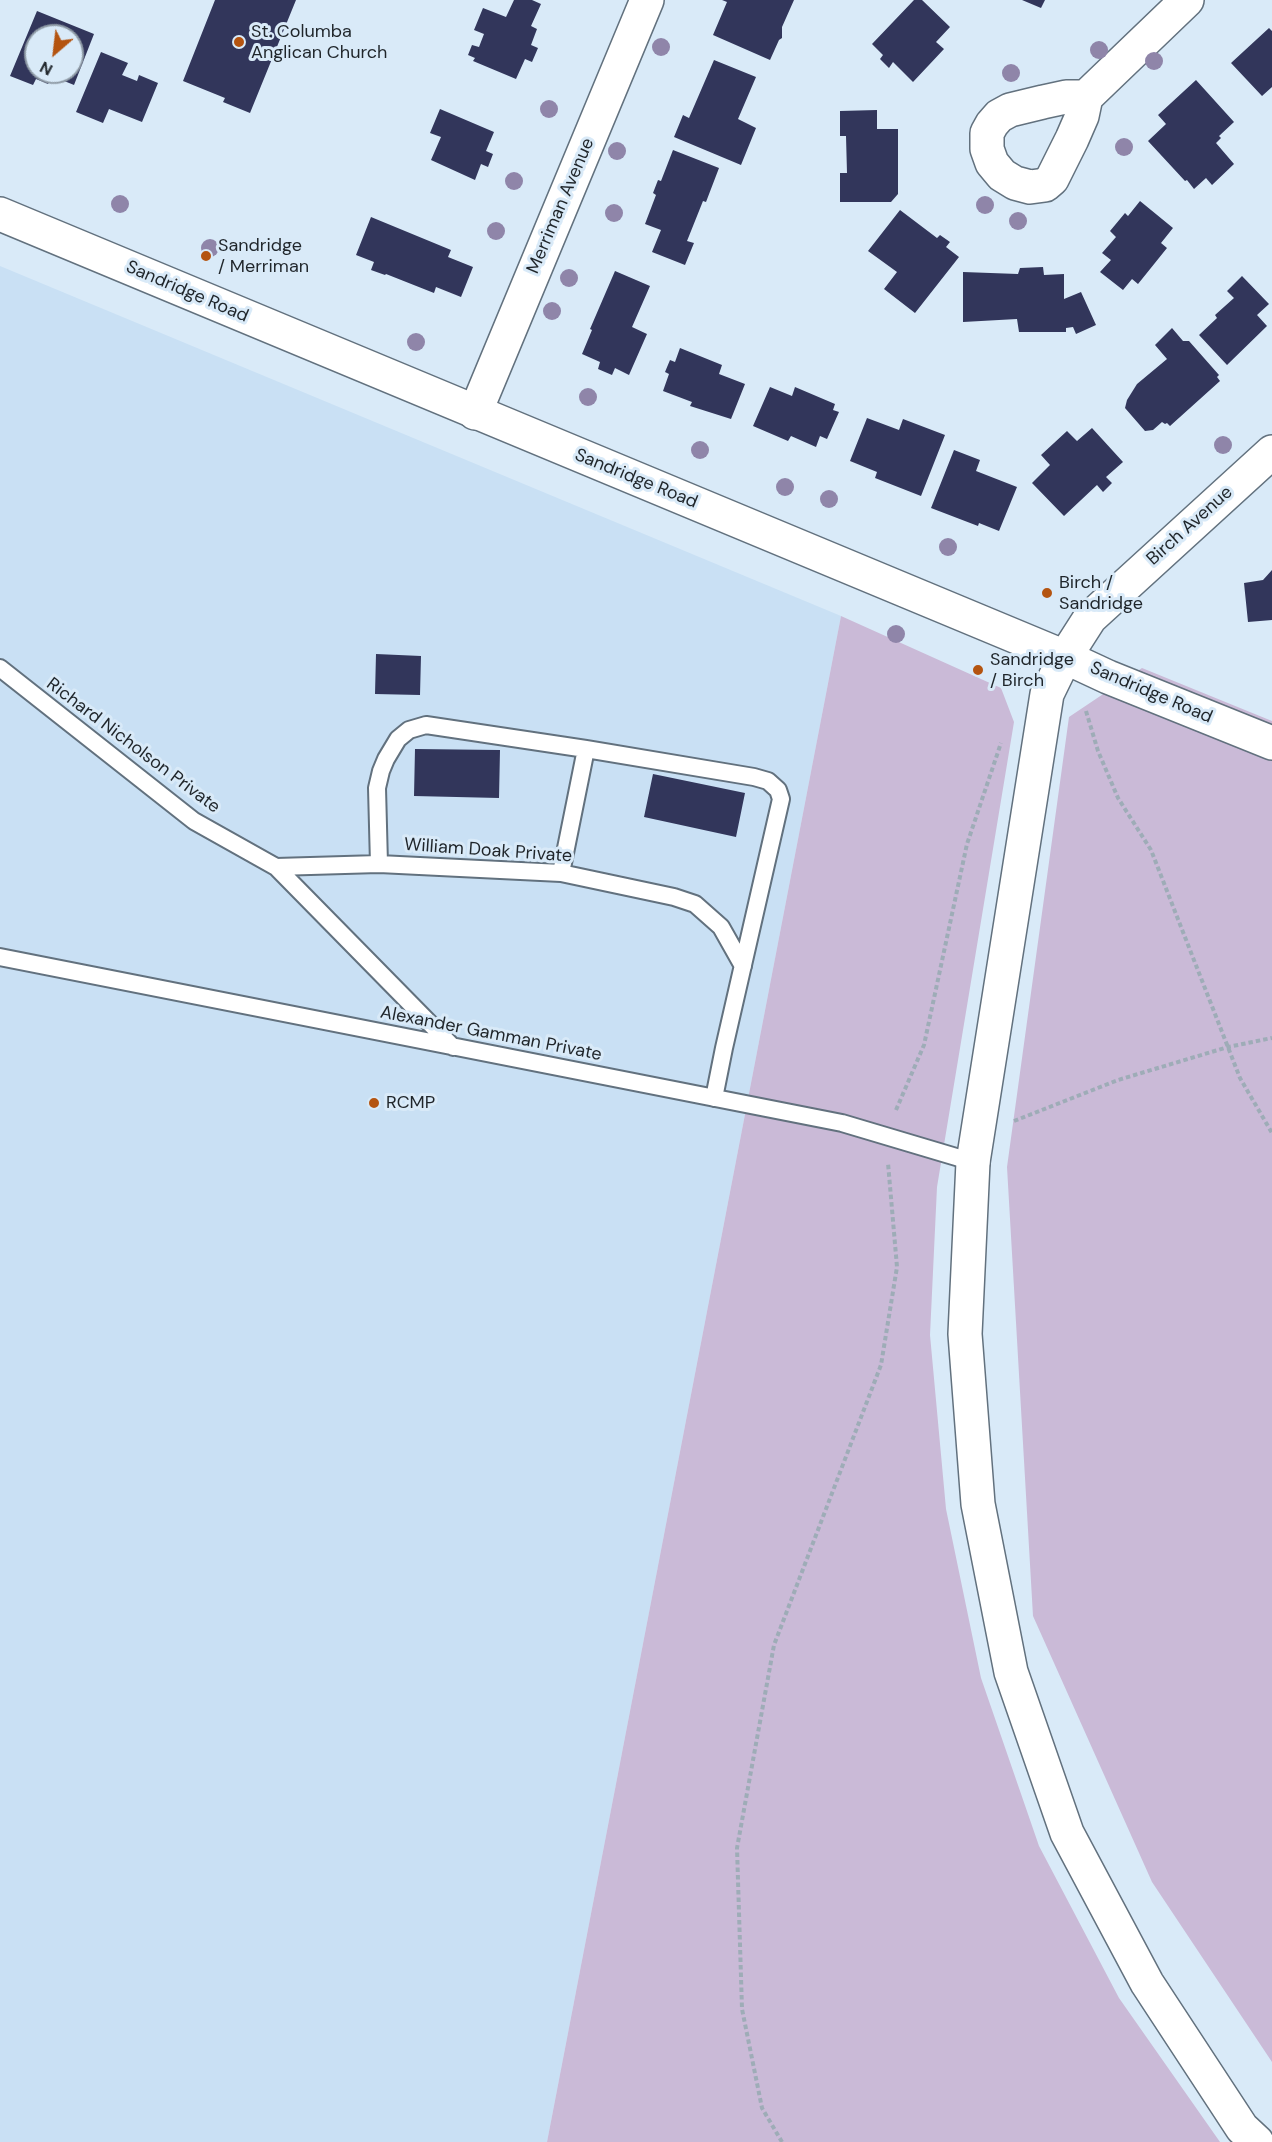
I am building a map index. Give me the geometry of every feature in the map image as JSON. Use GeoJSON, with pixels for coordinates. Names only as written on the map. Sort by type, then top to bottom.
{"type":"FeatureCollection","features":[{"type":"Feature","properties":{"kind":"street","name":"Merriman Avenue"},"geometry":{"type":"LineString","coordinates":[[475,413],[646,0]]}},
{"type":"Feature","properties":{"kind":"street"},"geometry":{"type":"LineString","coordinates":[[1086,97],[1187,0]]}},
{"type":"Feature","properties":{"kind":"street","name":"Sandridge Road"},"geometry":{"type":"LineString","coordinates":[[0,214],[1065,657],[1108,677],[1272,743]]}},
{"type":"Feature","properties":{"kind":"street","name":"Birch Avenue"},"geometry":{"type":"LineString","coordinates":[[1257,2142],[1242,2128],[1147,1983],[1067,1833],[1011,1672],[978,1504],[964,1335],[975,1148],[1047,694],[1065,657],[1090,618],[1272,452]]}},
{"type":"Feature","properties":{"kind":"lane","name":"Richard Nicholson Private"},"geometry":{"type":"LineString","coordinates":[[0,668],[194,821],[276,867],[453,1047]]}},
{"type":"Feature","properties":{"kind":"lane"},"geometry":{"type":"LineString","coordinates":[[379,864],[376,788],[386,759],[398,739],[409,730],[426,725],[586,749],[768,781],[778,790],[781,799],[714,1098]]}},
{"type":"Feature","properties":{"kind":"lane"},"geometry":{"type":"LineString","coordinates":[[561,873],[586,749]]}},
{"type":"Feature","properties":{"kind":"lane","name":"William Doak Private"},"geometry":{"type":"LineString","coordinates":[[276,867],[379,864],[561,873],[674,897],[695,904],[721,927],[743,966]]}},
{"type":"Feature","properties":{"kind":"lane","name":"Alexander Gamman Private"},"geometry":{"type":"LineString","coordinates":[[0,957],[714,1098],[886,1135],[975,1148]]}},
{"type":"Feature","properties":{"kind":"path"},"geometry":{"type":"LineString","coordinates":[[1086,711],[1098,751],[1118,798],[1151,850],[1240,1078],[1272,1133]]}},
{"type":"Feature","properties":{"kind":"path"},"geometry":{"type":"LineString","coordinates":[[782,2142],[762,2108],[742,2009],[737,1848],[774,1645],[882,1365],[897,1267],[886,1135],[924,1045],[967,844],[1001,742]]}},
{"type":"Feature","properties":{"kind":"path"},"geometry":{"type":"LineString","coordinates":[[975,1148],[1118,1080],[1228,1047],[1272,1038]]}},
{"type":"Feature","properties":{"kind":"shaded area","name":"RCMP"},"geometry":{"type":"Polygon","coordinates":[[[0,266],[841,616],[547,2142],[0,2142],[0,266]]]}},
{"type":"Feature","properties":{"kind":"shaded area"},"geometry":{"type":"Polygon","coordinates":[[[841,616],[1001,688],[1014,722],[937,1187],[930,1335],[946,1509],[981,1678],[1039,1846],[1119,1998],[1220,2142],[547,2142],[841,616]]]}},
{"type":"Feature","properties":{"kind":"shaded area"},"geometry":{"type":"Polygon","coordinates":[[[1142,668],[1272,721],[1272,2062],[1152,1882],[1033,1616],[1007,1167],[1069,717],[1142,668]]]}},
{"type":"Feature","properties":{"kind":"building","name":"St. Columba Anglican Church"},"geometry":{"type":"Polygon","coordinates":[[[215,0],[296,0],[250,113],[223,102],[225,98],[183,81],[215,0]]]}},
{"type":"Feature","properties":{"kind":"building"},"geometry":{"type":"Polygon","coordinates":[[[514,0],[532,0],[541,4],[531,26],[537,29],[531,45],[538,48],[532,62],[525,59],[516,79],[473,61],[475,58],[468,55],[472,45],[479,47],[484,34],[474,30],[483,8],[506,17],[514,0]]]}},
{"type":"Feature","properties":{"kind":"building"},"geometry":{"type":"Polygon","coordinates":[[[722,0],[794,0],[782,27],[782,38],[770,60],[713,35],[727,2],[722,0]]]}},
{"type":"Feature","properties":{"kind":"building"},"geometry":{"type":"Polygon","coordinates":[[[914,0],[922,0],[950,27],[936,42],[944,49],[913,82],[893,62],[889,68],[880,59],[883,55],[872,44],[914,0]]]}},
{"type":"Feature","properties":{"kind":"building"},"geometry":{"type":"Polygon","coordinates":[[[1022,0],[1045,0],[1041,8],[1022,0]]]}},
{"type":"Feature","properties":{"kind":"building"},"geometry":{"type":"Polygon","coordinates":[[[37,11],[69,24],[32,24],[37,11]]]}},
{"type":"Feature","properties":{"kind":"building"},"geometry":{"type":"Polygon","coordinates":[[[1269,28],[1272,31],[1272,87],[1262,96],[1231,63],[1269,28]]]}},
{"type":"Feature","properties":{"kind":"building"},"geometry":{"type":"Polygon","coordinates":[[[84,30],[94,34],[84,60],[84,30]]]}},
{"type":"Feature","properties":{"kind":"building"},"geometry":{"type":"Polygon","coordinates":[[[24,42],[24,81],[10,76],[24,42]]]}},
{"type":"Feature","properties":{"kind":"building"},"geometry":{"type":"Polygon","coordinates":[[[101,52],[128,63],[122,75],[137,81],[139,75],[158,83],[142,122],[109,109],[103,123],[76,112],[101,52]]]}},
{"type":"Feature","properties":{"kind":"building"},"geometry":{"type":"Polygon","coordinates":[[[714,60],[756,77],[738,119],[756,128],[741,165],[674,137],[683,115],[689,118],[714,60]]]}},
{"type":"Feature","properties":{"kind":"building"},"geometry":{"type":"Polygon","coordinates":[[[1196,80],[1234,122],[1219,136],[1221,138],[1216,143],[1234,164],[1212,185],[1206,178],[1194,189],[1148,141],[1166,124],[1158,115],[1196,80]]]}},
{"type":"Feature","properties":{"kind":"building"},"geometry":{"type":"Polygon","coordinates":[[[440,109],[494,132],[486,151],[493,154],[488,167],[481,164],[475,180],[431,160],[441,137],[430,133],[440,109]]]}},
{"type":"Feature","properties":{"kind":"building"},"geometry":{"type":"Polygon","coordinates":[[[877,110],[877,129],[898,129],[898,194],[891,202],[840,202],[840,173],[847,173],[846,136],[840,136],[840,111],[877,110]]]}},
{"type":"Feature","properties":{"kind":"building"},"geometry":{"type":"Polygon","coordinates":[[[673,150],[719,168],[687,241],[694,243],[685,265],[652,252],[661,230],[645,224],[656,195],[653,193],[658,180],[661,181],[673,150]]]}},
{"type":"Feature","properties":{"kind":"building"},"geometry":{"type":"Polygon","coordinates":[[[1140,201],[1173,228],[1161,243],[1167,248],[1138,284],[1132,279],[1123,290],[1100,272],[1111,260],[1102,253],[1116,237],[1110,231],[1125,213],[1128,216],[1140,201]]]}},
{"type":"Feature","properties":{"kind":"building"},"geometry":{"type":"Polygon","coordinates":[[[900,210],[937,238],[940,235],[950,242],[946,247],[959,257],[915,313],[884,289],[897,272],[868,251],[900,210]]]}},
{"type":"Feature","properties":{"kind":"building"},"geometry":{"type":"Polygon","coordinates":[[[371,217],[451,250],[448,257],[473,267],[461,297],[436,287],[434,293],[371,270],[374,262],[356,255],[371,217]]]}},
{"type":"Feature","properties":{"kind":"building"},"geometry":{"type":"Polygon","coordinates":[[[1043,267],[1044,275],[1064,274],[1064,299],[1081,292],[1096,325],[1076,334],[1073,327],[1066,328],[1066,332],[1019,332],[1017,319],[963,322],[963,272],[1018,274],[1020,268],[1043,267]]]}},
{"type":"Feature","properties":{"kind":"building"},"geometry":{"type":"Polygon","coordinates":[[[615,271],[650,286],[632,327],[647,334],[629,375],[615,368],[612,375],[598,369],[600,362],[582,354],[592,330],[590,329],[615,271]]]}},
{"type":"Feature","properties":{"kind":"building"},"geometry":{"type":"Polygon","coordinates":[[[1242,276],[1269,304],[1257,315],[1267,326],[1227,365],[1199,335],[1217,318],[1215,315],[1234,298],[1227,291],[1242,276]]]}},
{"type":"Feature","properties":{"kind":"building"},"geometry":{"type":"Polygon","coordinates":[[[1172,328],[1183,341],[1189,341],[1219,375],[1217,377],[1220,381],[1170,426],[1162,422],[1153,430],[1145,431],[1125,408],[1127,400],[1137,384],[1167,359],[1155,345],[1172,328]]]}},
{"type":"Feature","properties":{"kind":"building"},"geometry":{"type":"Polygon","coordinates":[[[680,348],[722,365],[719,374],[745,384],[731,419],[690,406],[692,402],[663,391],[669,374],[665,372],[670,360],[675,362],[680,348]]]}},
{"type":"Feature","properties":{"kind":"building"},"geometry":{"type":"Polygon","coordinates":[[[770,387],[792,396],[795,387],[835,404],[833,410],[839,412],[827,439],[820,436],[816,447],[791,436],[788,441],[753,426],[770,387]]]}},
{"type":"Feature","properties":{"kind":"building"},"geometry":{"type":"Polygon","coordinates":[[[867,418],[899,430],[903,419],[945,435],[921,496],[875,478],[877,472],[850,461],[867,418]]]}},
{"type":"Feature","properties":{"kind":"building"},"geometry":{"type":"Polygon","coordinates":[[[1092,428],[1123,462],[1106,477],[1112,483],[1103,492],[1097,485],[1064,516],[1032,483],[1050,465],[1041,455],[1067,431],[1077,441],[1092,428]]]}},
{"type":"Feature","properties":{"kind":"building"},"geometry":{"type":"Polygon","coordinates":[[[954,450],[980,460],[976,471],[1017,487],[999,531],[979,523],[978,526],[931,508],[954,450]]]}},
{"type":"Feature","properties":{"kind":"building"},"geometry":{"type":"Polygon","coordinates":[[[1272,570],[1272,620],[1248,622],[1244,583],[1263,580],[1272,570]]]}},
{"type":"Feature","properties":{"kind":"building"},"geometry":{"type":"Polygon","coordinates":[[[376,654],[421,656],[420,695],[375,694],[376,654]]]}},
{"type":"Feature","properties":{"kind":"building"},"geometry":{"type":"Polygon","coordinates":[[[415,749],[500,750],[499,798],[414,796],[415,749]]]}},
{"type":"Feature","properties":{"kind":"building"},"geometry":{"type":"Polygon","coordinates":[[[653,774],[745,793],[736,837],[644,817],[653,774]]]}},
{"type":"Feature","properties":{"kind":"place","name":"St. Columba Anglican Church"},"geometry":{"type":"Point","coordinates":[239,42]}},
{"type":"Feature","properties":{"kind":"place","name":"Sandridge / Merriman"},"geometry":{"type":"Point","coordinates":[206,256]}},
{"type":"Feature","properties":{"kind":"place","name":"Birch / Sandridge"},"geometry":{"type":"Point","coordinates":[1047,593]}},
{"type":"Feature","properties":{"kind":"place","name":"Sandridge / Birch"},"geometry":{"type":"Point","coordinates":[978,670]}},
{"type":"Feature","properties":{"kind":"place","name":"RCMP"},"geometry":{"type":"Point","coordinates":[374,1103]}}]}
